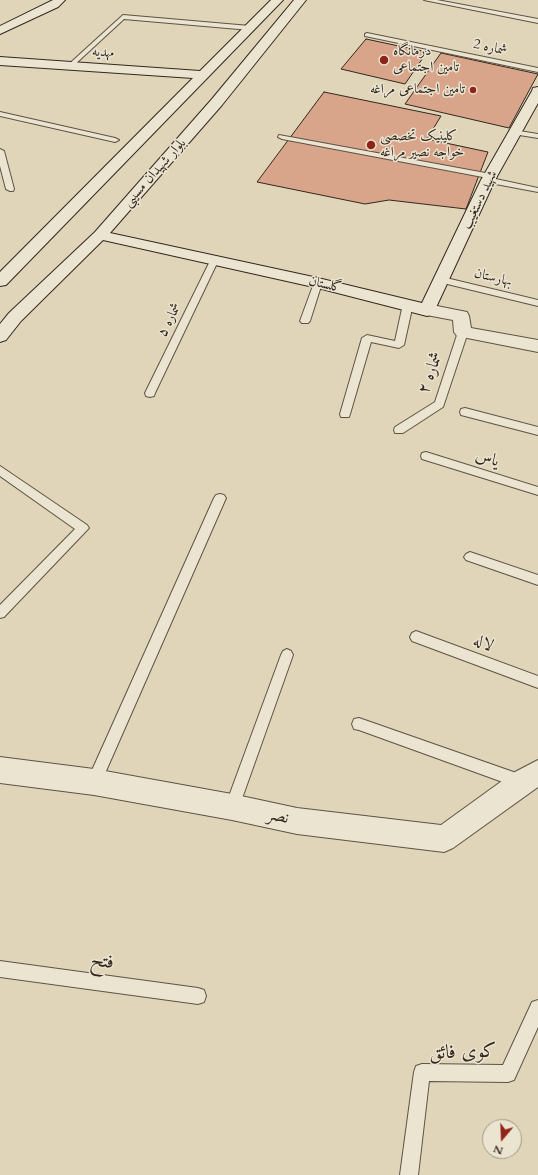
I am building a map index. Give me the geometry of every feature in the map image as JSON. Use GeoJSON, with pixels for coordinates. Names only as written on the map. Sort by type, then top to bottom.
{"type":"FeatureCollection","features":[{"type":"Feature","properties":{"kind":"street"},"geometry":{"type":"LineString","coordinates":[[0,30],[54,5],[59,0]]}},
{"type":"Feature","properties":{"kind":"street","name":"بلوار شهیدان مسیبی"},"geometry":{"type":"LineString","coordinates":[[0,281],[277,0]]}},
{"type":"Feature","properties":{"kind":"street","name":"بلوار شهیدان مسیبی"},"geometry":{"type":"LineString","coordinates":[[0,336],[15,317],[100,235],[218,102],[300,0]]}},
{"type":"Feature","properties":{"kind":"street","name":"مهدیه"},"geometry":{"type":"LineString","coordinates":[[0,61],[204,75]]}},
{"type":"Feature","properties":{"kind":"street","name":"شهید دستغیب"},"geometry":{"type":"LineString","coordinates":[[427,310],[490,178],[538,91]]}},
{"type":"Feature","properties":{"kind":"street","name":"گلستان"},"geometry":{"type":"LineString","coordinates":[[100,235],[318,283],[408,304],[427,310],[461,316],[462,332]]}},
{"type":"Feature","properties":{"kind":"street"},"geometry":{"type":"LineString","coordinates":[[462,332],[538,346]]}},
{"type":"Feature","properties":{"kind":"street","name":"نصر"},"geometry":{"type":"LineString","coordinates":[[0,770],[94,782],[232,807],[297,821],[444,839],[530,777]]}},
{"type":"Feature","properties":{"kind":"lane"},"geometry":{"type":"LineString","coordinates":[[428,0],[538,22]]}},
{"type":"Feature","properties":{"kind":"lane"},"geometry":{"type":"LineString","coordinates":[[70,66],[123,17],[250,28]]}},
{"type":"Feature","properties":{"kind":"lane","name":"شماره 2"},"geometry":{"type":"LineString","coordinates":[[367,35],[538,70]]}},
{"type":"Feature","properties":{"kind":"lane"},"geometry":{"type":"LineString","coordinates":[[0,114],[115,140]]}},
{"type":"Feature","properties":{"kind":"lane"},"geometry":{"type":"LineString","coordinates":[[516,132],[538,136]]}},
{"type":"Feature","properties":{"kind":"lane"},"geometry":{"type":"LineString","coordinates":[[282,137],[490,178],[538,190]]}},
{"type":"Feature","properties":{"kind":"lane"},"geometry":{"type":"LineString","coordinates":[[0,151],[10,189]]}},
{"type":"Feature","properties":{"kind":"lane","name":"شماره ۵"},"geometry":{"type":"LineString","coordinates":[[150,393],[215,260]]}},
{"type":"Feature","properties":{"kind":"lane","name":"بهارستان"},"geometry":{"type":"LineString","coordinates":[[442,280],[538,303]]}},
{"type":"Feature","properties":{"kind":"lane"},"geometry":{"type":"LineString","coordinates":[[305,321],[318,283]]}},
{"type":"Feature","properties":{"kind":"lane"},"geometry":{"type":"LineString","coordinates":[[345,414],[367,338],[399,345],[408,304]]}},
{"type":"Feature","properties":{"kind":"lane","name":"شماره ۲"},"geometry":{"type":"LineString","coordinates":[[399,430],[439,404],[462,332]]}},
{"type":"Feature","properties":{"kind":"lane"},"geometry":{"type":"LineString","coordinates":[[465,412],[538,431]]}},
{"type":"Feature","properties":{"kind":"lane","name":"یاس"},"geometry":{"type":"LineString","coordinates":[[426,456],[538,491]]}},
{"type":"Feature","properties":{"kind":"lane"},"geometry":{"type":"LineString","coordinates":[[0,470],[83,528],[0,613]]}},
{"type":"Feature","properties":{"kind":"lane"},"geometry":{"type":"LineString","coordinates":[[94,782],[220,498]]}},
{"type":"Feature","properties":{"kind":"lane"},"geometry":{"type":"LineString","coordinates":[[470,558],[538,580]]}},
{"type":"Feature","properties":{"kind":"lane","name":"لاله"},"geometry":{"type":"LineString","coordinates":[[416,637],[538,682]]}},
{"type":"Feature","properties":{"kind":"lane"},"geometry":{"type":"LineString","coordinates":[[232,807],[287,655]]}},
{"type":"Feature","properties":{"kind":"lane"},"geometry":{"type":"LineString","coordinates":[[359,724],[530,777]]}},
{"type":"Feature","properties":{"kind":"lane","name":"فتح"},"geometry":{"type":"LineString","coordinates":[[0,969],[198,996]]}},
{"type":"Feature","properties":{"kind":"lane","name":"کوی فائق"},"geometry":{"type":"LineString","coordinates":[[409,1175],[422,1072],[508,1074],[534,1031],[538,1008]]}},
{"type":"Feature","properties":{"kind":"building","name":"درمانگاه تامین اجتماعی"},"geometry":{"type":"Polygon","coordinates":[[[366,39],[427,52],[405,84],[341,69],[366,39]]]}},
{"type":"Feature","properties":{"kind":"building","name":"تامین اجتماعی مراغه"},"geometry":{"type":"Polygon","coordinates":[[[441,53],[538,74],[509,128],[405,104],[441,53]]]}},
{"type":"Feature","properties":{"kind":"building","name":"کلینیک تخصصی خواجه نصیر مراغه"},"geometry":{"type":"Polygon","coordinates":[[[324,92],[441,116],[427,139],[488,152],[466,209],[389,200],[365,204],[257,182],[324,92]]]}},
{"type":"Feature","properties":{"kind":"place","name":"درمانگاه تامین اجتماعی"},"geometry":{"type":"Point","coordinates":[384,60]}},
{"type":"Feature","properties":{"kind":"place","name":"تامین اجتماعی مراغه"},"geometry":{"type":"Point","coordinates":[473,90]}},
{"type":"Feature","properties":{"kind":"place","name":"کلینیک تخصصی خواجه نصیر مراغه"},"geometry":{"type":"Point","coordinates":[371,145]}}]}
